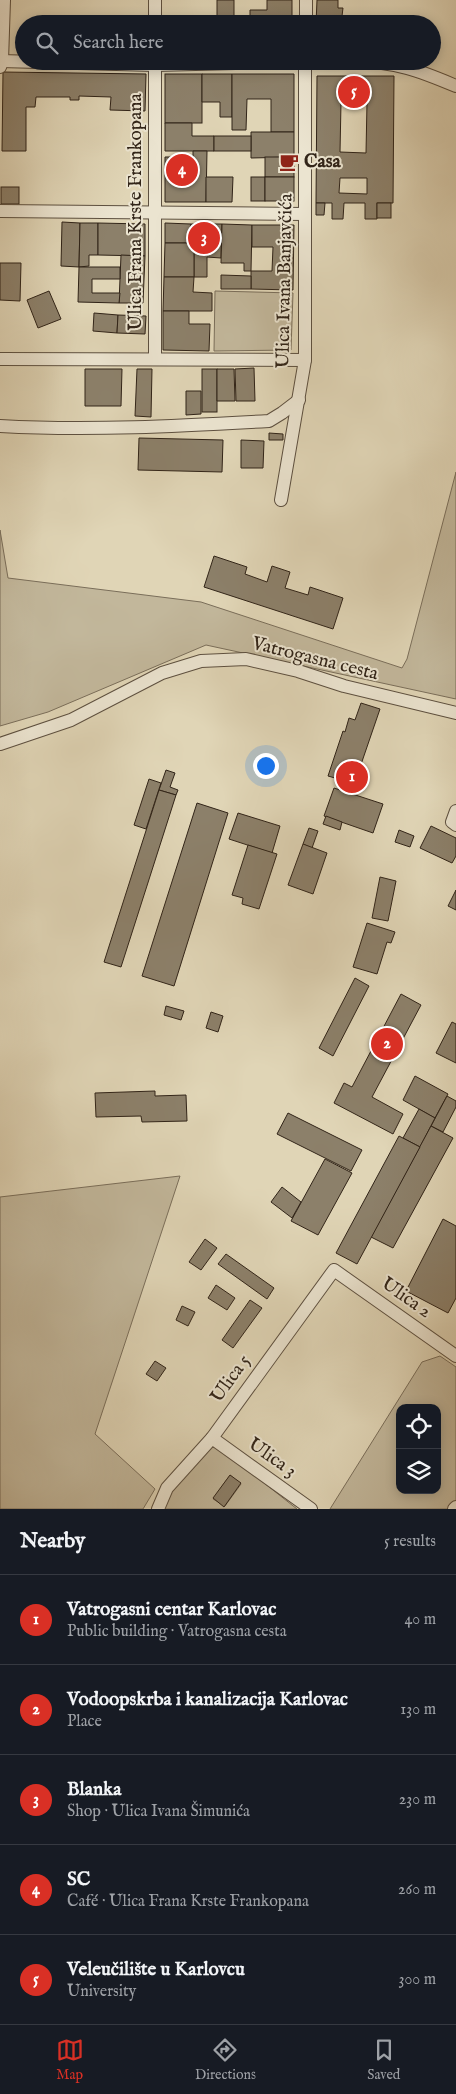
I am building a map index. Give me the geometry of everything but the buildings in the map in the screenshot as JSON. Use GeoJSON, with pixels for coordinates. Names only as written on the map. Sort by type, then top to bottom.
{"type":"FeatureCollection","features":[{"type":"Feature","properties":{"kind":"street"},"geometry":{"type":"LineString","coordinates":[[4,0],[1,63],[15,63]]}},
{"type":"Feature","properties":{"kind":"street"},"geometry":{"type":"LineString","coordinates":[[155,0],[155,15]]}},
{"type":"Feature","properties":{"kind":"street"},"geometry":{"type":"LineString","coordinates":[[306,0],[306,15]]}},
{"type":"Feature","properties":{"kind":"street","name":"Ulica Frana Krste Frankopana"},"geometry":{"type":"LineString","coordinates":[[155,70],[155,358]]}},
{"type":"Feature","properties":{"kind":"street","name":"Ulica Ivana Banjavčića"},"geometry":{"type":"LineString","coordinates":[[281,500],[305,360],[305,214],[309,70]]}},
{"type":"Feature","properties":{"kind":"street"},"geometry":{"type":"LineString","coordinates":[[417,70],[456,86]]}},
{"type":"Feature","properties":{"kind":"street"},"geometry":{"type":"LineString","coordinates":[[0,211],[305,214]]}},
{"type":"Feature","properties":{"kind":"street"},"geometry":{"type":"LineString","coordinates":[[0,359],[155,358],[305,360]]}},
{"type":"Feature","properties":{"kind":"street"},"geometry":{"type":"LineString","coordinates":[[0,426],[32,428],[98,427],[269,421],[299,400]]}},
{"type":"Feature","properties":{"kind":"street","name":"Vatrogasna cesta"},"geometry":{"type":"LineString","coordinates":[[0,744],[71,720],[162,673],[201,660],[246,659],[298,671],[344,686],[456,713]]}},
{"type":"Feature","properties":{"kind":"street"},"geometry":{"type":"LineString","coordinates":[[456,812],[452,822],[456,825]]}},
{"type":"Feature","properties":{"kind":"street","name":"Ulica 2"},"geometry":{"type":"LineString","coordinates":[[334,1270],[456,1356]]}},
{"type":"Feature","properties":{"kind":"street","name":"Ulica 5"},"geometry":{"type":"LineString","coordinates":[[158,1509],[167,1488],[212,1438],[334,1270]]}},
{"type":"Feature","properties":{"kind":"street","name":"Ulica 3"},"geometry":{"type":"LineString","coordinates":[[212,1438],[311,1509]]}},
{"type":"Feature","properties":{"kind":"shaded area"},"geometry":{"type":"Polygon","coordinates":[[[215,291],[293,293],[291,350],[214,351],[215,291]]]}},
{"type":"Feature","properties":{"kind":"shaded area"},"geometry":{"type":"Polygon","coordinates":[[[456,472],[456,699],[206,645],[48,712],[0,726],[0,530],[8,578],[201,602],[402,668],[407,659],[456,472]]]}},
{"type":"Feature","properties":{"kind":"shaded area"},"geometry":{"type":"Polygon","coordinates":[[[180,1176],[95,1434],[155,1489],[143,1509],[0,1509],[0,1197],[180,1176]]]}},
{"type":"Feature","properties":{"kind":"shaded area"},"geometry":{"type":"Polygon","coordinates":[[[440,1356],[456,1367],[456,1501],[450,1509],[330,1509],[422,1362],[440,1356]]]}},
{"type":"Feature","properties":{"kind":"shaded area"},"geometry":{"type":"Polygon","coordinates":[[[209,1447],[220,1448],[297,1509],[162,1509],[170,1489],[209,1447]],[[230,1475],[213,1499],[225,1506],[241,1484],[230,1475]]]}},
{"type":"Feature","properties":{"kind":"place","name":"Veleučilište u Karlovcu"},"geometry":{"type":"Point","coordinates":[354,92]}},
{"type":"Feature","properties":{"kind":"place","name":"Casa"},"geometry":{"type":"Point","coordinates":[289,162]}},
{"type":"Feature","properties":{"kind":"place","name":"SC"},"geometry":{"type":"Point","coordinates":[182,170]}},
{"type":"Feature","properties":{"kind":"place","name":"Blanka"},"geometry":{"type":"Point","coordinates":[204,238]}},
{"type":"Feature","properties":{"kind":"place","name":"Vatrogasni centar Karlovac"},"geometry":{"type":"Point","coordinates":[352,777]}},
{"type":"Feature","properties":{"kind":"place","name":"Vodoopskrba i kanalizacija Karlovac"},"geometry":{"type":"Point","coordinates":[387,1044]}}]}
